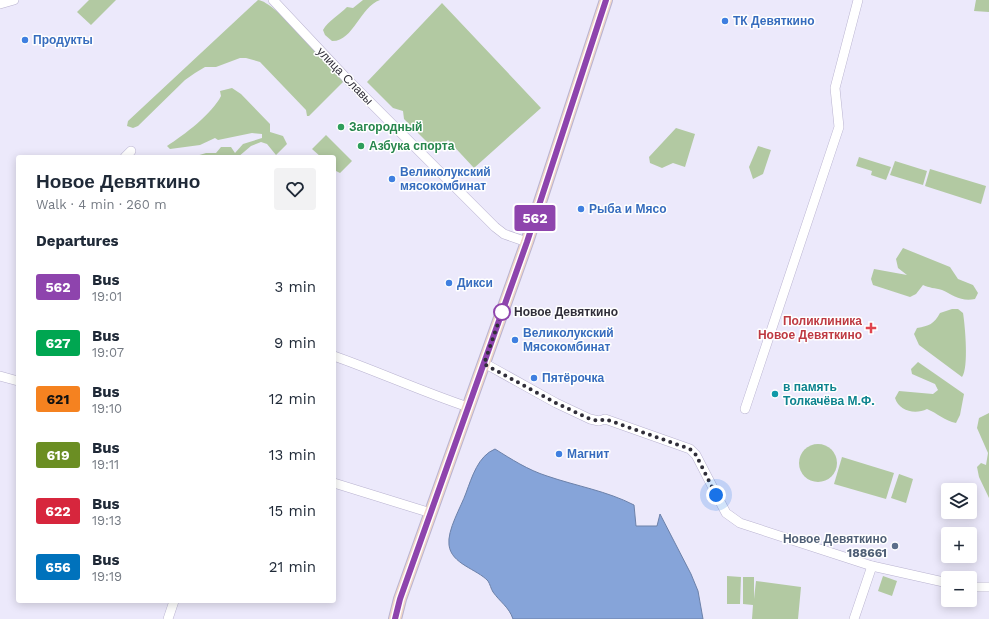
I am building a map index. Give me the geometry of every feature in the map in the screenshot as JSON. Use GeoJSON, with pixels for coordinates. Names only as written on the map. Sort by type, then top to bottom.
{"type":"FeatureCollection","features":[{"type":"Feature","properties":{"kind":"main road"},"geometry":{"type":"LineString","coordinates":[[395,619],[400,599],[527,242],[606,0]]}},
{"type":"Feature","properties":{"kind":"street"},"geometry":{"type":"LineString","coordinates":[[0,4],[14,0]]}},
{"type":"Feature","properties":{"kind":"street","name":"улица Славы"},"geometry":{"type":"LineString","coordinates":[[273,0],[349,81],[495,227],[504,234],[527,242]]}},
{"type":"Feature","properties":{"kind":"street"},"geometry":{"type":"LineString","coordinates":[[745,409],[839,127],[835,88],[858,0]]}},
{"type":"Feature","properties":{"kind":"street"},"geometry":{"type":"LineString","coordinates":[[336,357],[377,371],[439,397],[468,407]]}},
{"type":"Feature","properties":{"kind":"street"},"geometry":{"type":"LineString","coordinates":[[484,364],[556,403],[590,419],[599,421],[605,419],[690,449],[696,455],[726,513],[740,523],[872,566],[941,581]]}},
{"type":"Feature","properties":{"kind":"street"},"geometry":{"type":"LineString","coordinates":[[0,376],[16,380]]}},
{"type":"Feature","properties":{"kind":"street"},"geometry":{"type":"LineString","coordinates":[[336,484],[431,513]]}},
{"type":"Feature","properties":{"kind":"street"},"geometry":{"type":"LineString","coordinates":[[854,619],[872,566]]}},
{"type":"Feature","properties":{"kind":"street"},"geometry":{"type":"LineString","coordinates":[[977,587],[989,587]]}},
{"type":"Feature","properties":{"kind":"street"},"geometry":{"type":"LineString","coordinates":[[168,619],[173,603]]}},
{"type":"Feature","properties":{"kind":"green space"},"geometry":{"type":"Polygon","coordinates":[[[89,0],[116,0],[91,25],[77,12],[89,0]]]}},
{"type":"Feature","properties":{"kind":"green space"},"geometry":{"type":"Polygon","coordinates":[[[258,0],[266,3],[289,22],[344,81],[309,116],[307,116],[306,110],[260,62],[240,58],[216,67],[205,67],[195,73],[185,80],[138,126],[133,128],[127,126],[128,121],[258,0]]]}},
{"type":"Feature","properties":{"kind":"green space"},"geometry":{"type":"Polygon","coordinates":[[[363,0],[380,0],[367,10],[346,36],[339,40],[332,41],[325,35],[323,30],[331,21],[347,7],[353,8],[363,0]]]}},
{"type":"Feature","properties":{"kind":"green space"},"geometry":{"type":"Polygon","coordinates":[[[976,0],[989,0],[989,12],[974,11],[976,0]]]}},
{"type":"Feature","properties":{"kind":"green space"},"geometry":{"type":"Polygon","coordinates":[[[442,3],[541,108],[474,168],[448,140],[436,151],[404,119],[403,111],[393,108],[367,82],[442,3]]]}},
{"type":"Feature","properties":{"kind":"green space"},"geometry":{"type":"Polygon","coordinates":[[[232,88],[241,94],[270,124],[270,132],[283,136],[287,144],[276,155],[267,144],[261,142],[251,146],[240,155],[200,155],[206,153],[216,153],[221,147],[231,147],[235,153],[243,144],[262,138],[262,134],[252,133],[218,140],[215,138],[200,145],[170,149],[167,146],[189,130],[211,110],[221,96],[220,91],[232,88]]]}},
{"type":"Feature","properties":{"kind":"green space"},"geometry":{"type":"Polygon","coordinates":[[[676,128],[695,134],[685,167],[673,163],[662,168],[650,163],[649,157],[676,128]]]}},
{"type":"Feature","properties":{"kind":"green space"},"geometry":{"type":"Polygon","coordinates":[[[326,135],[352,161],[340,173],[336,171],[336,155],[319,155],[312,149],[326,135]]]}},
{"type":"Feature","properties":{"kind":"green space"},"geometry":{"type":"Polygon","coordinates":[[[758,146],[771,150],[763,174],[753,179],[749,167],[758,146]]]}},
{"type":"Feature","properties":{"kind":"green space"},"geometry":{"type":"Polygon","coordinates":[[[859,157],[891,167],[886,180],[871,175],[872,171],[856,166],[859,157]]]}},
{"type":"Feature","properties":{"kind":"green space"},"geometry":{"type":"Polygon","coordinates":[[[895,161],[927,171],[923,185],[890,175],[895,161]]]}},
{"type":"Feature","properties":{"kind":"green space"},"geometry":{"type":"Polygon","coordinates":[[[930,169],[986,186],[981,204],[925,186],[930,169]]]}},
{"type":"Feature","properties":{"kind":"green space"},"geometry":{"type":"Polygon","coordinates":[[[903,248],[950,267],[958,279],[973,285],[978,293],[975,299],[961,299],[942,290],[923,285],[916,294],[910,297],[873,285],[871,279],[874,269],[907,275],[898,268],[896,259],[903,248]]]}},
{"type":"Feature","properties":{"kind":"green space"},"geometry":{"type":"Polygon","coordinates":[[[952,309],[958,309],[963,313],[966,356],[962,377],[919,345],[914,334],[917,328],[931,324],[936,320],[940,313],[952,309]]]}},
{"type":"Feature","properties":{"kind":"green space"},"geometry":{"type":"Polygon","coordinates":[[[918,362],[964,394],[960,415],[956,423],[948,421],[927,409],[918,412],[908,411],[897,402],[895,398],[899,391],[933,394],[938,390],[935,384],[912,374],[911,369],[918,362]]]}},
{"type":"Feature","properties":{"kind":"green space"},"geometry":{"type":"Polygon","coordinates":[[[989,413],[989,498],[979,477],[977,467],[981,463],[986,465],[988,453],[977,428],[979,418],[989,413]]]}},
{"type":"Feature","properties":{"kind":"green space"},"geometry":{"type":"Polygon","coordinates":[[[818,444],[831,450],[837,463],[831,476],[818,482],[805,476],[799,463],[805,450],[818,444]]]}},
{"type":"Feature","properties":{"kind":"green space"},"geometry":{"type":"Polygon","coordinates":[[[842,457],[894,473],[886,499],[834,484],[842,457]]]}},
{"type":"Feature","properties":{"kind":"green space"},"geometry":{"type":"Polygon","coordinates":[[[899,474],[913,479],[906,503],[891,498],[899,474]]]}},
{"type":"Feature","properties":{"kind":"green space"},"geometry":{"type":"Polygon","coordinates":[[[727,576],[741,577],[740,604],[727,604],[727,576]]]}},
{"type":"Feature","properties":{"kind":"green space"},"geometry":{"type":"Polygon","coordinates":[[[883,576],[897,581],[892,596],[878,591],[883,576]]]}},
{"type":"Feature","properties":{"kind":"green space"},"geometry":{"type":"Polygon","coordinates":[[[743,577],[754,577],[754,599],[756,581],[801,587],[798,619],[752,619],[753,605],[743,604],[743,577]]]}},
{"type":"Feature","properties":{"kind":"water"},"geometry":{"type":"Polygon","coordinates":[[[495,449],[540,474],[602,492],[634,505],[636,526],[657,526],[660,514],[691,574],[698,591],[703,619],[513,619],[507,608],[493,592],[488,581],[459,562],[451,552],[449,545],[452,526],[473,474],[484,457],[495,449]]]}},
{"type":"Feature","properties":{"kind":"bus line","name":"562"},"geometry":{"type":"LineString","coordinates":[[395,619],[400,599],[527,242],[606,0]]}},
{"type":"Feature","properties":{"kind":"place","name":"ТК Девяткино"},"geometry":{"type":"Point","coordinates":[725,21]}},
{"type":"Feature","properties":{"kind":"place","name":"Продукты"},"geometry":{"type":"Point","coordinates":[25,40]}},
{"type":"Feature","properties":{"kind":"place","name":"Загородный"},"geometry":{"type":"Point","coordinates":[341,127]}},
{"type":"Feature","properties":{"kind":"place","name":"Азбука спорта"},"geometry":{"type":"Point","coordinates":[361,146]}},
{"type":"Feature","properties":{"kind":"place","name":"Великолукский мясокомбинат"},"geometry":{"type":"Point","coordinates":[392,179]}},
{"type":"Feature","properties":{"kind":"place","name":"Рыба и Мясо"},"geometry":{"type":"Point","coordinates":[581,209]}},
{"type":"Feature","properties":{"kind":"place","name":"Дикси"},"geometry":{"type":"Point","coordinates":[449,283]}},
{"type":"Feature","properties":{"kind":"place","name":"Новое Девяткино"},"geometry":{"type":"Point","coordinates":[502,312]}},
{"type":"Feature","properties":{"kind":"place","name":"Поликлиника Новое Девяткино"},"geometry":{"type":"Point","coordinates":[871,328]}},
{"type":"Feature","properties":{"kind":"place","name":"Великолукский Мясокомбинат"},"geometry":{"type":"Point","coordinates":[515,340]}},
{"type":"Feature","properties":{"kind":"place","name":"Пятёрочка"},"geometry":{"type":"Point","coordinates":[534,378]}},
{"type":"Feature","properties":{"kind":"place","name":"в память Толкачёва М.Ф."},"geometry":{"type":"Point","coordinates":[775,394]}},
{"type":"Feature","properties":{"kind":"place","name":"Магнит"},"geometry":{"type":"Point","coordinates":[559,454]}},
{"type":"Feature","properties":{"kind":"place","name":"Новое Девяткино 188661"},"geometry":{"type":"Point","coordinates":[895,546]}},
{"type":"Feature","properties":{"kind":"route"},"geometry":{"type":"LineString","coordinates":[[502,312],[484,364],[556,403],[590,419],[599,421],[605,419],[683,445],[696,455],[716,495]]}}]}
